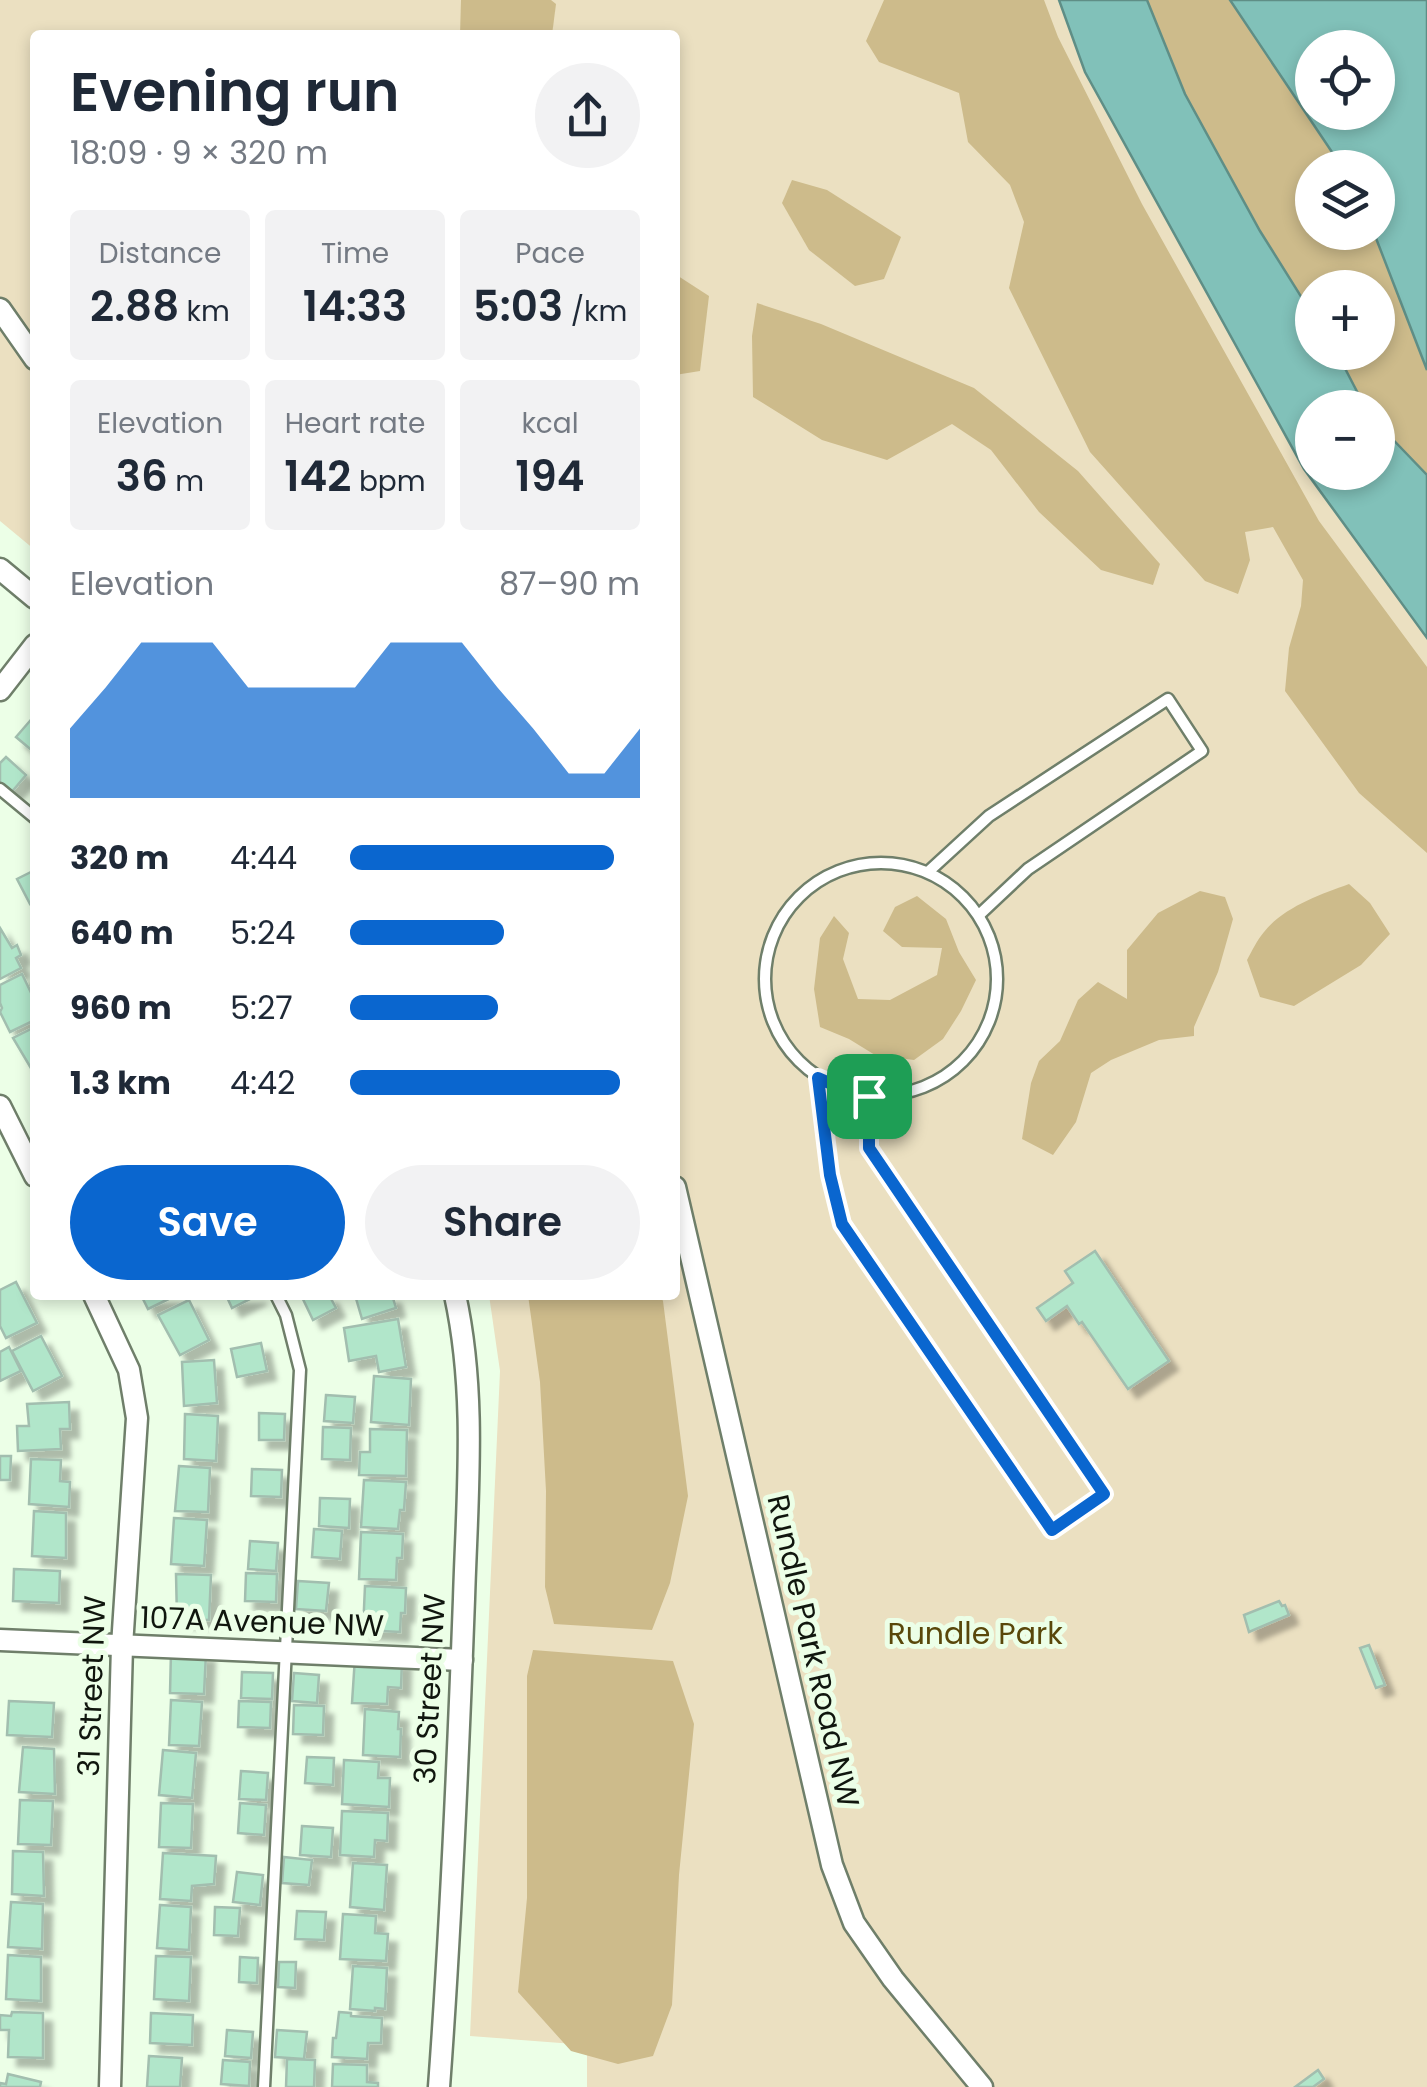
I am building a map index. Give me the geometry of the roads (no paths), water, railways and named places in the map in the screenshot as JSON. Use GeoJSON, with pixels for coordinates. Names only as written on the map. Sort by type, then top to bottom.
{"type":"FeatureCollection","features":[{"type":"Feature","properties":{"kind":"street"},"geometry":{"type":"LineString","coordinates":[[0,309],[30,352]]}},
{"type":"Feature","properties":{"kind":"street"},"geometry":{"type":"LineString","coordinates":[[0,569],[30,594]]}},
{"type":"Feature","properties":{"kind":"street"},"geometry":{"type":"LineString","coordinates":[[0,690],[30,651]]}},
{"type":"Feature","properties":{"kind":"street"},"geometry":{"type":"LineString","coordinates":[[0,1106],[30,1166]]}},
{"type":"Feature","properties":{"kind":"street","name":"Rundle Park Road NW"},"geometry":{"type":"LineString","coordinates":[[680,1209],[832,1866],[854,1922],[893,1978],[982,2087]]}},
{"type":"Feature","properties":{"kind":"street","name":"31 Street NW"},"geometry":{"type":"LineString","coordinates":[[96,1300],[129,1370],[136,1418],[122,1646],[110,2087]]}},
{"type":"Feature","properties":{"kind":"street","name":"30 Street NW"},"geometry":{"type":"LineString","coordinates":[[439,2087],[462,1660],[470,1394],[456,1300]]}},
{"type":"Feature","properties":{"kind":"street","name":"107A Avenue NW"},"geometry":{"type":"LineString","coordinates":[[0,1640],[462,1660]]}},
{"type":"Feature","properties":{"kind":"lane"},"geometry":{"type":"LineString","coordinates":[[928,872],[990,816],[1168,700],[1202,751],[1028,869],[979,915]]}},
{"type":"Feature","properties":{"kind":"lane"},"geometry":{"type":"LineString","coordinates":[[0,789],[30,814]]}},
{"type":"Feature","properties":{"kind":"lane"},"geometry":{"type":"LineString","coordinates":[[858,864],[903,864],[949,884],[979,915],[996,962],[996,1001],[982,1039],[951,1072],[919,1090],[869,1096],[818,1078],[788,1050],[772,1023],[765,996],[765,963],[778,922],[801,894],[834,872],[858,864]]}},
{"type":"Feature","properties":{"kind":"lane"},"geometry":{"type":"LineString","coordinates":[[818,1078],[830,1175],[842,1224],[1052,1530],[1104,1494],[869,1148],[869,1096]]}},
{"type":"Feature","properties":{"kind":"lane"},"geometry":{"type":"LineString","coordinates":[[264,2087],[300,1370],[279,1300]]}},
{"type":"Feature","properties":{"kind":"water"},"geometry":{"type":"Polygon","coordinates":[[[1059,0],[1147,0],[1185,94],[1295,287],[1295,370],[1346,370],[1356,390],[1295,390],[1295,453],[1085,72],[1059,0]]]}},
{"type":"Feature","properties":{"kind":"water"},"geometry":{"type":"Polygon","coordinates":[[[1230,0],[1427,0],[1427,370],[1395,287],[1395,270],[1388,270],[1381,250],[1395,250],[1395,150],[1331,150],[1317,130],[1395,130],[1395,30],[1295,30],[1295,97],[1230,0]]]}},
{"type":"Feature","properties":{"kind":"water"},"geometry":{"type":"Polygon","coordinates":[[[1395,442],[1427,475],[1427,638],[1319,490],[1395,490],[1395,442]]]}},
{"type":"Feature","properties":{"kind":"park label","name":"Rundle Park"},"geometry":{"type":"Point","coordinates":[975,1634]}}]}
